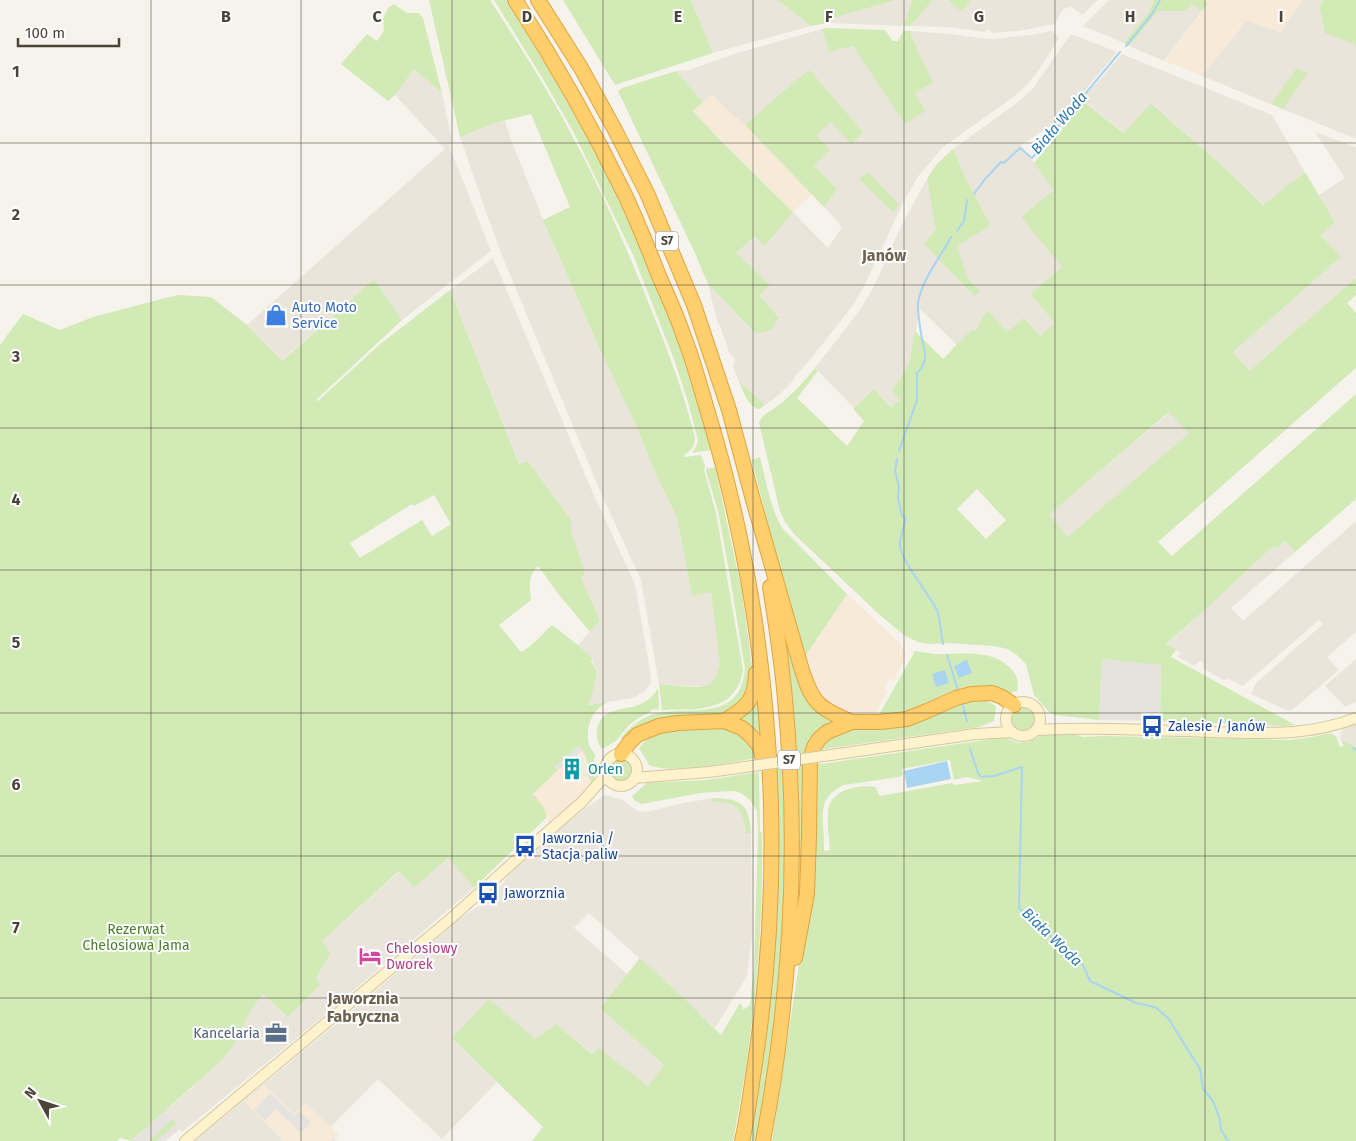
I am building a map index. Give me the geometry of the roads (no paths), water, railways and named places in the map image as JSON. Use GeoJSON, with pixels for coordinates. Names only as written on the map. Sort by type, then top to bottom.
{"type":"FeatureCollection","features":[{"type":"Feature","properties":{"kind":"highway","name":"S7"},"geometry":{"type":"LineString","coordinates":[[515,0],[562,76],[624,193],[685,339],[726,476],[752,599],[768,738],[772,872],[769,942],[763,1002],[742,1141]]}},
{"type":"Feature","properties":{"kind":"highway","name":"S7"},"geometry":{"type":"LineString","coordinates":[[538,0],[581,68],[615,130],[647,193],[694,305],[729,410],[753,500],[767,570],[785,699],[790,770],[792,868],[782,1022],[763,1141]]}},
{"type":"Feature","properties":{"kind":"highway"},"geometry":{"type":"LineString","coordinates":[[753,500],[809,690],[815,700],[827,711],[852,722]]}},
{"type":"Feature","properties":{"kind":"highway"},"geometry":{"type":"LineString","coordinates":[[724,721],[741,710],[752,697],[756,680],[757,634]]}},
{"type":"Feature","properties":{"kind":"highway"},"geometry":{"type":"LineString","coordinates":[[782,1022],[807,894],[810,760],[814,747],[821,736],[834,728],[852,722],[880,722],[906,719],[956,698],[978,693],[997,694],[1009,712]]}},
{"type":"Feature","properties":{"kind":"highway"},"geometry":{"type":"LineString","coordinates":[[629,759],[639,740],[652,728],[672,724],[724,721],[745,730],[758,744],[762,754],[770,798]]}},
{"type":"Feature","properties":{"kind":"main road"},"geometry":{"type":"LineString","coordinates":[[975,734],[1022,702],[1030,704],[1038,711],[1040,720],[1037,730]]}},
{"type":"Feature","properties":{"kind":"main road"},"geometry":{"type":"LineString","coordinates":[[1009,712],[1009,729],[1012,732]]}},
{"type":"Feature","properties":{"kind":"main road"},"geometry":{"type":"LineString","coordinates":[[1040,716],[1071,728]]}},
{"type":"Feature","properties":{"kind":"main road"},"geometry":{"type":"LineString","coordinates":[[634,778],[709,772],[975,734],[1012,732],[1025,736],[1037,730],[1071,728],[1260,733],[1301,732],[1333,726],[1356,718]]}},
{"type":"Feature","properties":{"kind":"main road"},"geometry":{"type":"LineString","coordinates":[[629,759],[637,771],[634,778],[626,786],[616,786],[609,780],[604,769],[606,762],[613,756],[629,759],[668,775]]}},
{"type":"Feature","properties":{"kind":"main road"},"geometry":{"type":"LineString","coordinates":[[185,1141],[435,932],[609,780]]}},
{"type":"Feature","properties":{"kind":"water"},"geometry":{"type":"Polygon","coordinates":[[[967,660],[972,673],[959,678],[954,666],[967,660]]]}},
{"type":"Feature","properties":{"kind":"water"},"geometry":{"type":"Polygon","coordinates":[[[945,670],[949,683],[936,687],[932,674],[945,670]]]}},
{"type":"Feature","properties":{"kind":"water"},"geometry":{"type":"Polygon","coordinates":[[[947,761],[951,779],[907,788],[904,771],[947,761]]]}},
{"type":"Feature","properties":{"kind":"waterway","name":"Biała Woda"},"geometry":{"type":"LineString","coordinates":[[1126,46],[1152,14],[1160,0]]}},
{"type":"Feature","properties":{"kind":"waterway","name":"Biała Woda"},"geometry":{"type":"LineString","coordinates":[[974,194],[1001,162],[1004,163],[1020,148],[1032,158],[1120,52]]}},
{"type":"Feature","properties":{"kind":"waterway","name":"Biała Woda"},"geometry":{"type":"LineString","coordinates":[[957,231],[964,221],[967,200]]}},
{"type":"Feature","properties":{"kind":"waterway","name":"Biała Woda"},"geometry":{"type":"LineString","coordinates":[[899,451],[917,400],[917,373],[924,364],[925,359],[918,310],[920,294],[927,277],[951,237]]}},
{"type":"Feature","properties":{"kind":"waterway","name":"Biała Woda"},"geometry":{"type":"LineString","coordinates":[[897,459],[895,471],[899,487],[898,499],[901,514],[906,519],[900,543],[902,552],[905,560],[937,610],[943,644]]}},
{"type":"Feature","properties":{"kind":"waterway","name":"Biała Woda"},"geometry":{"type":"LineString","coordinates":[[947,655],[958,690]]}},
{"type":"Feature","properties":{"kind":"waterway","name":"Biała Woda"},"geometry":{"type":"LineString","coordinates":[[962,703],[967,721]]}},
{"type":"Feature","properties":{"kind":"waterway","name":"Biała Woda"},"geometry":{"type":"LineString","coordinates":[[970,749],[981,777],[994,776],[1022,767],[1019,908],[1083,965],[1090,981],[1136,1003],[1155,1007],[1168,1018],[1200,1069],[1203,1089],[1213,1101],[1220,1120],[1221,1130],[1228,1141]]}},
{"type":"Feature","properties":{"kind":"place","name":"Auto Moto Service"},"geometry":{"type":"Point","coordinates":[276,315]}},
{"type":"Feature","properties":{"kind":"place","name":"Zalesie / Janów"},"geometry":{"type":"Point","coordinates":[1152,726]}},
{"type":"Feature","properties":{"kind":"place","name":"Orlen"},"geometry":{"type":"Point","coordinates":[572,769]}},
{"type":"Feature","properties":{"kind":"place","name":"Jaworznia / Stacja paliw"},"geometry":{"type":"Point","coordinates":[525,846]}},
{"type":"Feature","properties":{"kind":"place","name":"Jaworznia"},"geometry":{"type":"Point","coordinates":[488,893]}},
{"type":"Feature","properties":{"kind":"place","name":"Chelosiowy Dworek"},"geometry":{"type":"Point","coordinates":[370,956]}},
{"type":"Feature","properties":{"kind":"place","name":"Kancelaria"},"geometry":{"type":"Point","coordinates":[276,1033]}},
{"type":"Feature","properties":{"kind":"district","name":"Janów"},"geometry":{"type":"Point","coordinates":[884,255]}},
{"type":"Feature","properties":{"kind":"district","name":"Jaworznia Fabryczna"},"geometry":{"type":"Point","coordinates":[363,1007]}},
{"type":"Feature","properties":{"kind":"park label","name":"Rezerwat Chelosiowa Jama"},"geometry":{"type":"Point","coordinates":[136,938]}}]}
